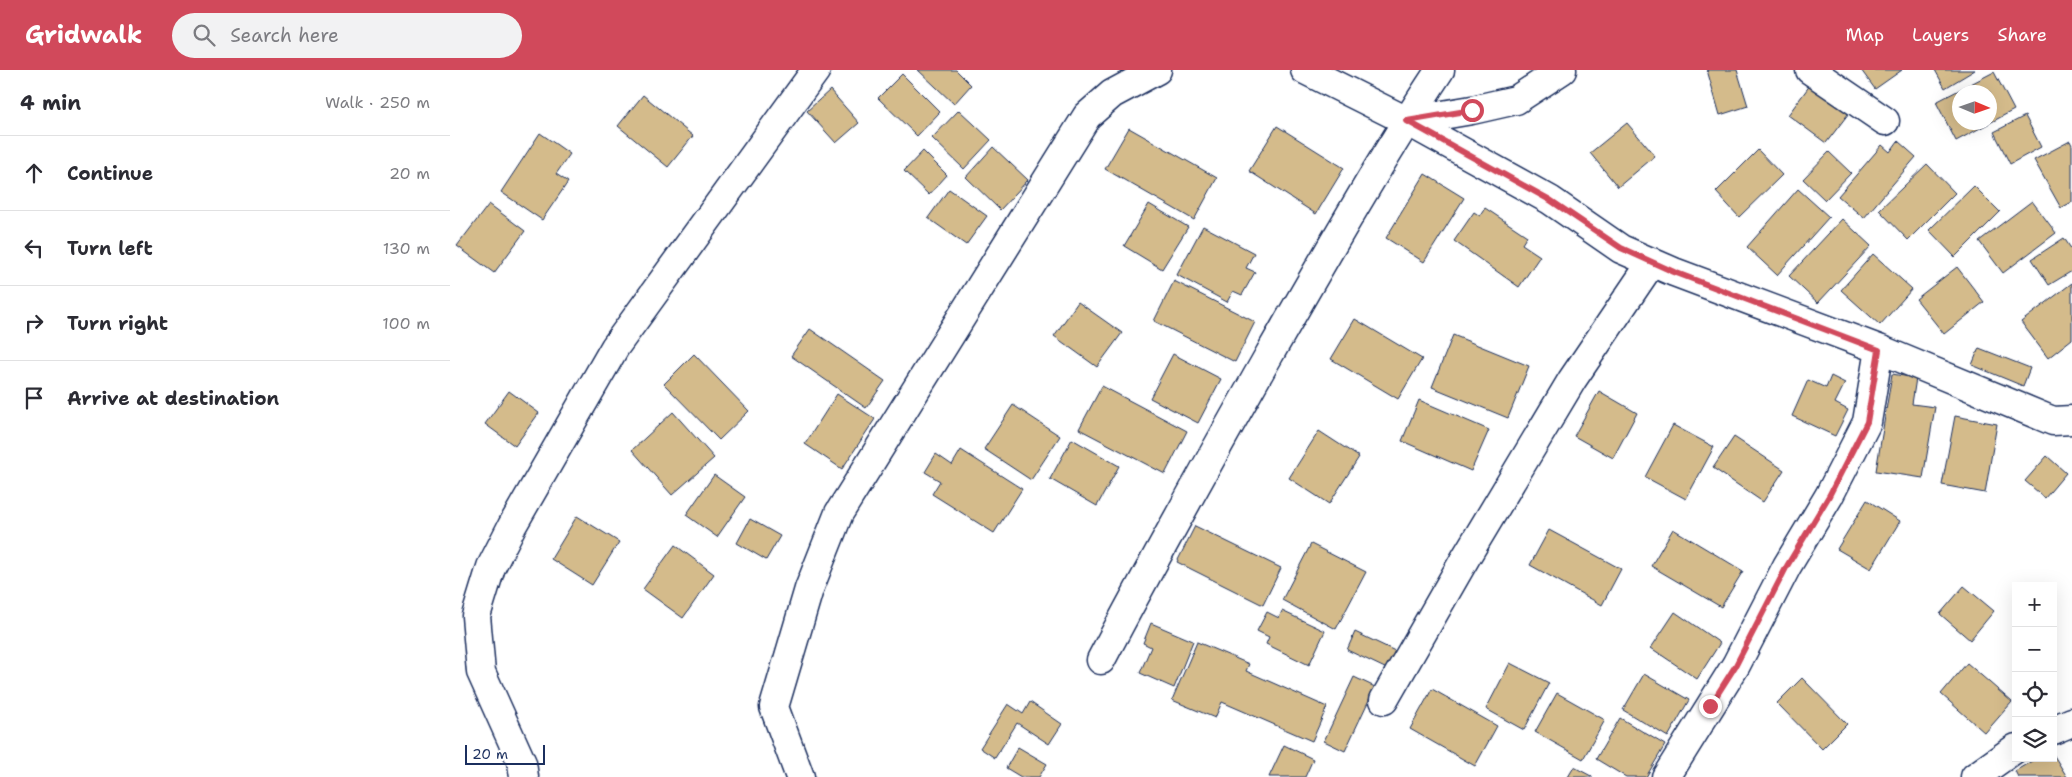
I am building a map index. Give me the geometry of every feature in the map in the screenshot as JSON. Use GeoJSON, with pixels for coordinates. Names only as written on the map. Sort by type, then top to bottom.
{"type":"FeatureCollection","features":[{"type":"Feature","properties":{"kind":"street"},"geometry":{"type":"LineString","coordinates":[[524,777],[522,763],[481,672],[476,616],[491,567],[512,526],[615,347],[816,70]]}},
{"type":"Feature","properties":{"kind":"street"},"geometry":{"type":"LineString","coordinates":[[800,777],[774,707],[809,589],[839,513],[1087,116],[1112,94],[1158,70]]}},
{"type":"Feature","properties":{"kind":"street"},"geometry":{"type":"LineString","coordinates":[[1305,70],[1407,121],[1550,200],[1621,248],[2054,421],[2072,420]]}},
{"type":"Feature","properties":{"kind":"street"},"geometry":{"type":"LineString","coordinates":[[1101,660],[1188,498],[1303,296],[1407,121],[1440,70]]}},
{"type":"Feature","properties":{"kind":"street"},"geometry":{"type":"LineString","coordinates":[[1407,121],[1516,100],[1562,70]]}},
{"type":"Feature","properties":{"kind":"street"},"geometry":{"type":"LineString","coordinates":[[1810,70],[1886,121]]}},
{"type":"Feature","properties":{"kind":"street"},"geometry":{"type":"LineString","coordinates":[[1384,700],[1466,557],[1572,380],[1652,262]]}},
{"type":"Feature","properties":{"kind":"street"},"geometry":{"type":"LineString","coordinates":[[1666,777],[1736,665],[1787,566],[1829,496],[1867,422],[1879,350]]}},
{"type":"Feature","properties":{"kind":"street"},"geometry":{"type":"LineString","coordinates":[[2057,728],[2072,722]]}},
{"type":"Feature","properties":{"kind":"street"},"geometry":{"type":"LineString","coordinates":[[1975,777],[2012,751]]}},
{"type":"Feature","properties":{"kind":"building"},"geometry":{"type":"Polygon","coordinates":[[[918,70],[956,70],[971,85],[954,104],[918,70]]]}},
{"type":"Feature","properties":{"kind":"building"},"geometry":{"type":"Polygon","coordinates":[[[1707,70],[1737,70],[1748,106],[1720,115],[1707,70]]]}},
{"type":"Feature","properties":{"kind":"building"},"geometry":{"type":"Polygon","coordinates":[[[1861,70],[1902,70],[1875,89],[1861,70]]]}},
{"type":"Feature","properties":{"kind":"building"},"geometry":{"type":"Polygon","coordinates":[[[1935,70],[1975,70],[1945,88],[1935,70]]]}},
{"type":"Feature","properties":{"kind":"building"},"geometry":{"type":"Polygon","coordinates":[[[1994,72],[2014,110],[1997,119],[1997,85],[1969,85],[1994,72]]]}},
{"type":"Feature","properties":{"kind":"building"},"geometry":{"type":"Polygon","coordinates":[[[902,74],[940,112],[917,136],[878,98],[902,74]]]}},
{"type":"Feature","properties":{"kind":"building"},"geometry":{"type":"Polygon","coordinates":[[[1813,81],[1852,109],[1826,143],[1788,115],[1813,81]]]}},
{"type":"Feature","properties":{"kind":"building"},"geometry":{"type":"Polygon","coordinates":[[[830,90],[859,123],[836,143],[807,111],[830,90]]]}},
{"type":"Feature","properties":{"kind":"building"},"geometry":{"type":"Polygon","coordinates":[[[1952,94],[1952,130],[1977,130],[1956,141],[1936,102],[1952,94]]]}},
{"type":"Feature","properties":{"kind":"building"},"geometry":{"type":"Polygon","coordinates":[[[643,95],[693,136],[668,167],[618,126],[643,95]]]}},
{"type":"Feature","properties":{"kind":"building"},"geometry":{"type":"Polygon","coordinates":[[[959,110],[991,140],[964,169],[932,138],[959,110]]]}},
{"type":"Feature","properties":{"kind":"building"},"geometry":{"type":"Polygon","coordinates":[[[2025,116],[2041,147],[2010,164],[1994,132],[2025,116]]]}},
{"type":"Feature","properties":{"kind":"building"},"geometry":{"type":"Polygon","coordinates":[[[1627,123],[1655,156],[1618,187],[1590,153],[1627,123]]]}},
{"type":"Feature","properties":{"kind":"building"},"geometry":{"type":"Polygon","coordinates":[[[1277,126],[1344,168],[1316,214],[1249,171],[1277,126]]]}},
{"type":"Feature","properties":{"kind":"building"},"geometry":{"type":"Polygon","coordinates":[[[1129,128],[1217,178],[1194,220],[1105,169],[1129,128]]]}},
{"type":"Feature","properties":{"kind":"building"},"geometry":{"type":"Polygon","coordinates":[[[540,133],[570,154],[556,174],[568,182],[542,220],[501,192],[540,133]]]}},
{"type":"Feature","properties":{"kind":"building"},"geometry":{"type":"Polygon","coordinates":[[[1898,141],[1916,157],[1864,218],[1838,196],[1882,145],[1890,152],[1898,141]]]}},
{"type":"Feature","properties":{"kind":"building"},"geometry":{"type":"Polygon","coordinates":[[[2070,141],[2072,145],[2072,202],[2061,208],[2034,160],[2070,141]]]}},
{"type":"Feature","properties":{"kind":"building"},"geometry":{"type":"Polygon","coordinates":[[[993,147],[1028,180],[1000,210],[966,177],[993,147]]]}},
{"type":"Feature","properties":{"kind":"building"},"geometry":{"type":"Polygon","coordinates":[[[1758,150],[1782,175],[1739,217],[1716,192],[1758,150]]]}},
{"type":"Feature","properties":{"kind":"building"},"geometry":{"type":"Polygon","coordinates":[[[923,151],[947,175],[929,195],[904,171],[923,151]]]}},
{"type":"Feature","properties":{"kind":"building"},"geometry":{"type":"Polygon","coordinates":[[[1829,152],[1851,173],[1825,200],[1803,179],[1829,152]]]}},
{"type":"Feature","properties":{"kind":"building"},"geometry":{"type":"Polygon","coordinates":[[[1927,164],[1955,193],[1908,240],[1879,210],[1927,164]]]}},
{"type":"Feature","properties":{"kind":"building"},"geometry":{"type":"Polygon","coordinates":[[[1425,174],[1464,198],[1424,262],[1386,238],[1425,174]]]}},
{"type":"Feature","properties":{"kind":"building"},"geometry":{"type":"Polygon","coordinates":[[[1974,186],[2000,212],[1955,257],[1929,230],[1974,186]]]}},
{"type":"Feature","properties":{"kind":"building"},"geometry":{"type":"Polygon","coordinates":[[[949,189],[987,216],[966,245],[928,218],[949,189]]]}},
{"type":"Feature","properties":{"kind":"building"},"geometry":{"type":"Polygon","coordinates":[[[1798,189],[1829,217],[1777,275],[1747,247],[1798,189]]]}},
{"type":"Feature","properties":{"kind":"building"},"geometry":{"type":"Polygon","coordinates":[[[2032,201],[2056,233],[2003,273],[1979,241],[2032,201]]]}},
{"type":"Feature","properties":{"kind":"building"},"geometry":{"type":"Polygon","coordinates":[[[489,204],[525,231],[494,273],[457,246],[489,204]]]}},
{"type":"Feature","properties":{"kind":"building"},"geometry":{"type":"Polygon","coordinates":[[[1149,204],[1188,227],[1162,269],[1124,246],[1149,204]]]}},
{"type":"Feature","properties":{"kind":"building"},"geometry":{"type":"Polygon","coordinates":[[[1485,208],[1527,236],[1522,244],[1540,256],[1519,287],[1454,241],[1474,212],[1480,216],[1485,208]]]}},
{"type":"Feature","properties":{"kind":"building"},"geometry":{"type":"Polygon","coordinates":[[[1842,219],[1871,246],[1818,303],[1789,276],[1842,219]]]}},
{"type":"Feature","properties":{"kind":"building"},"geometry":{"type":"Polygon","coordinates":[[[1203,226],[1254,253],[1246,268],[1255,272],[1242,295],[1233,291],[1227,302],[1177,275],[1203,226]]]}},
{"type":"Feature","properties":{"kind":"building"},"geometry":{"type":"Polygon","coordinates":[[[2064,238],[2072,250],[2072,271],[2049,285],[2032,259],[2064,238]]]}},
{"type":"Feature","properties":{"kind":"building"},"geometry":{"type":"Polygon","coordinates":[[[1873,254],[1912,289],[1880,325],[1841,290],[1873,254]]]}},
{"type":"Feature","properties":{"kind":"building"},"geometry":{"type":"Polygon","coordinates":[[[1957,267],[1984,302],[1944,334],[1916,299],[1957,267]]]}},
{"type":"Feature","properties":{"kind":"building"},"geometry":{"type":"Polygon","coordinates":[[[1174,281],[1255,322],[1235,362],[1154,321],[1174,281]]]}},
{"type":"Feature","properties":{"kind":"building"},"geometry":{"type":"Polygon","coordinates":[[[2072,283],[2072,339],[2048,358],[2021,322],[2072,283]]]}},
{"type":"Feature","properties":{"kind":"building"},"geometry":{"type":"Polygon","coordinates":[[[1078,302],[1122,333],[1097,367],[1054,336],[1078,302]]]}},
{"type":"Feature","properties":{"kind":"building"},"geometry":{"type":"Polygon","coordinates":[[[1355,319],[1422,359],[1398,399],[1331,359],[1355,319]]]}},
{"type":"Feature","properties":{"kind":"building"},"geometry":{"type":"Polygon","coordinates":[[[810,329],[885,381],[866,408],[791,356],[810,329]]]}},
{"type":"Feature","properties":{"kind":"building"},"geometry":{"type":"Polygon","coordinates":[[[1453,335],[1529,366],[1508,418],[1432,387],[1453,335]]]}},
{"type":"Feature","properties":{"kind":"building"},"geometry":{"type":"Polygon","coordinates":[[[1979,348],[2030,368],[2023,386],[1972,365],[1979,348]]]}},
{"type":"Feature","properties":{"kind":"building"},"geometry":{"type":"Polygon","coordinates":[[[694,354],[749,411],[719,440],[664,384],[694,354]]]}},
{"type":"Feature","properties":{"kind":"building"},"geometry":{"type":"Polygon","coordinates":[[[1173,354],[1221,379],[1198,423],[1150,398],[1173,354]]]}},
{"type":"Feature","properties":{"kind":"building"},"geometry":{"type":"Polygon","coordinates":[[[1892,374],[1916,378],[1912,404],[1935,407],[1923,478],[1876,471],[1892,374]]]}},
{"type":"Feature","properties":{"kind":"building"},"geometry":{"type":"Polygon","coordinates":[[[1831,376],[1845,383],[1835,403],[1848,410],[1835,436],[1792,416],[1808,380],[1826,388],[1831,376]]]}},
{"type":"Feature","properties":{"kind":"building"},"geometry":{"type":"Polygon","coordinates":[[[1102,386],[1187,431],[1165,474],[1079,429],[1102,386]]]}},
{"type":"Feature","properties":{"kind":"building"},"geometry":{"type":"Polygon","coordinates":[[[509,391],[539,413],[515,446],[485,424],[509,391]]]}},
{"type":"Feature","properties":{"kind":"building"},"geometry":{"type":"Polygon","coordinates":[[[1599,391],[1637,413],[1613,458],[1574,436],[1599,391]]]}},
{"type":"Feature","properties":{"kind":"building"},"geometry":{"type":"Polygon","coordinates":[[[837,394],[875,419],[842,469],[805,444],[837,394]]]}},
{"type":"Feature","properties":{"kind":"building"},"geometry":{"type":"Polygon","coordinates":[[[1419,400],[1489,430],[1471,471],[1402,441],[1419,400]]]}},
{"type":"Feature","properties":{"kind":"building"},"geometry":{"type":"Polygon","coordinates":[[[1013,405],[1060,436],[1031,480],[984,449],[1013,405]]]}},
{"type":"Feature","properties":{"kind":"building"},"geometry":{"type":"Polygon","coordinates":[[[673,412],[714,458],[672,495],[632,450],[673,412]]]}},
{"type":"Feature","properties":{"kind":"building"},"geometry":{"type":"Polygon","coordinates":[[[1955,416],[1997,424],[1985,493],[1942,485],[1955,416]]]}},
{"type":"Feature","properties":{"kind":"building"},"geometry":{"type":"Polygon","coordinates":[[[1673,425],[1714,447],[1686,499],[1645,477],[1673,425]]]}},
{"type":"Feature","properties":{"kind":"building"},"geometry":{"type":"Polygon","coordinates":[[[1319,431],[1359,457],[1329,504],[1289,478],[1319,431]]]}},
{"type":"Feature","properties":{"kind":"building"},"geometry":{"type":"Polygon","coordinates":[[[1734,437],[1784,470],[1763,502],[1713,468],[1734,437]]]}},
{"type":"Feature","properties":{"kind":"building"},"geometry":{"type":"Polygon","coordinates":[[[1072,439],[1119,466],[1097,506],[1050,479],[1072,439]]]}},
{"type":"Feature","properties":{"kind":"building"},"geometry":{"type":"Polygon","coordinates":[[[961,450],[1022,489],[994,533],[932,494],[940,481],[925,472],[936,454],[952,465],[961,450]]]}},
{"type":"Feature","properties":{"kind":"building"},"geometry":{"type":"Polygon","coordinates":[[[2047,456],[2066,473],[2045,498],[2025,481],[2047,456]]]}},
{"type":"Feature","properties":{"kind":"building"},"geometry":{"type":"Polygon","coordinates":[[[714,475],[745,497],[717,537],[686,515],[714,475]]]}},
{"type":"Feature","properties":{"kind":"building"},"geometry":{"type":"Polygon","coordinates":[[[1867,500],[1900,521],[1871,569],[1837,549],[1867,500]]]}},
{"type":"Feature","properties":{"kind":"building"},"geometry":{"type":"Polygon","coordinates":[[[577,516],[619,542],[592,585],[551,559],[577,516]]]}},
{"type":"Feature","properties":{"kind":"building"},"geometry":{"type":"Polygon","coordinates":[[[750,519],[780,536],[766,560],[737,543],[750,519]]]}},
{"type":"Feature","properties":{"kind":"building"},"geometry":{"type":"Polygon","coordinates":[[[1195,526],[1281,568],[1263,605],[1177,562],[1195,526]]]}},
{"type":"Feature","properties":{"kind":"building"},"geometry":{"type":"Polygon","coordinates":[[[1673,529],[1743,571],[1721,607],[1651,566],[1673,529]]]}},
{"type":"Feature","properties":{"kind":"building"},"geometry":{"type":"Polygon","coordinates":[[[1549,530],[1621,569],[1602,605],[1530,565],[1549,530]]]}},
{"type":"Feature","properties":{"kind":"building"},"geometry":{"type":"Polygon","coordinates":[[[1311,544],[1366,572],[1336,629],[1282,600],[1311,544]]]}},
{"type":"Feature","properties":{"kind":"building"},"geometry":{"type":"Polygon","coordinates":[[[675,545],[714,574],[683,618],[643,589],[675,545]]]}},
{"type":"Feature","properties":{"kind":"building"},"geometry":{"type":"Polygon","coordinates":[[[1964,586],[1994,611],[1970,640],[1940,614],[1964,586]]]}},
{"type":"Feature","properties":{"kind":"building"},"geometry":{"type":"Polygon","coordinates":[[[1282,611],[1325,631],[1309,665],[1266,644],[1269,637],[1257,631],[1267,612],[1279,618],[1282,611]]]}},
{"type":"Feature","properties":{"kind":"building"},"geometry":{"type":"Polygon","coordinates":[[[1675,612],[1720,643],[1697,679],[1651,648],[1675,612]]]}},
{"type":"Feature","properties":{"kind":"building"},"geometry":{"type":"Polygon","coordinates":[[[1151,623],[1193,641],[1174,688],[1140,673],[1151,647],[1143,643],[1151,623]]]}},
{"type":"Feature","properties":{"kind":"building"},"geometry":{"type":"Polygon","coordinates":[[[1355,632],[1395,651],[1387,669],[1347,650],[1355,632]]]}},
{"type":"Feature","properties":{"kind":"building"},"geometry":{"type":"Polygon","coordinates":[[[1197,642],[1249,664],[1246,671],[1327,707],[1312,741],[1222,702],[1215,718],[1172,700],[1197,642]]]}},
{"type":"Feature","properties":{"kind":"building"},"geometry":{"type":"Polygon","coordinates":[[[1510,663],[1549,683],[1524,730],[1486,709],[1510,663]]]}},
{"type":"Feature","properties":{"kind":"building"},"geometry":{"type":"Polygon","coordinates":[[[1967,663],[2012,702],[1985,733],[1941,694],[1967,663]]]}},
{"type":"Feature","properties":{"kind":"building"},"geometry":{"type":"Polygon","coordinates":[[[1644,674],[1689,700],[1668,737],[1623,710],[1644,674]]]}},
{"type":"Feature","properties":{"kind":"building"},"geometry":{"type":"Polygon","coordinates":[[[1354,677],[1375,687],[1345,751],[1324,741],[1354,677]]]}},
{"type":"Feature","properties":{"kind":"building"},"geometry":{"type":"Polygon","coordinates":[[[1802,678],[1847,724],[1822,749],[1777,703],[1802,678]]]}},
{"type":"Feature","properties":{"kind":"building"},"geometry":{"type":"Polygon","coordinates":[[[1432,689],[1497,726],[1475,766],[1410,729],[1432,689]]]}},
{"type":"Feature","properties":{"kind":"building"},"geometry":{"type":"Polygon","coordinates":[[[1557,693],[1605,720],[1583,759],[1535,732],[1557,693]]]}},
{"type":"Feature","properties":{"kind":"building"},"geometry":{"type":"Polygon","coordinates":[[[1030,702],[1062,724],[1049,744],[1017,723],[995,758],[980,748],[1008,704],[1023,714],[1030,702]]]}},
{"type":"Feature","properties":{"kind":"building"},"geometry":{"type":"Polygon","coordinates":[[[1620,718],[1665,745],[1646,777],[1626,777],[1596,759],[1620,718]]]}},
{"type":"Feature","properties":{"kind":"building"},"geometry":{"type":"Polygon","coordinates":[[[1284,745],[1313,759],[1305,777],[1269,777],[1284,745]]]}},
{"type":"Feature","properties":{"kind":"building"},"geometry":{"type":"Polygon","coordinates":[[[1018,747],[1047,764],[1039,777],[1021,777],[1006,768],[1018,747]]]}},
{"type":"Feature","properties":{"kind":"building"},"geometry":{"type":"Polygon","coordinates":[[[2057,761],[2067,777],[2018,777],[2015,771],[2030,762],[2057,761]]]}},
{"type":"Feature","properties":{"kind":"building"},"geometry":{"type":"Polygon","coordinates":[[[1574,767],[1593,777],[1568,777],[1574,767]]]}},
{"type":"Feature","properties":{"kind":"route"},"geometry":{"type":"LineString","coordinates":[[1472,110],[1407,121],[1550,200],[1621,248],[1674,272],[1879,350],[1867,422],[1829,496],[1787,566],[1736,665],[1710,706]]}}]}
